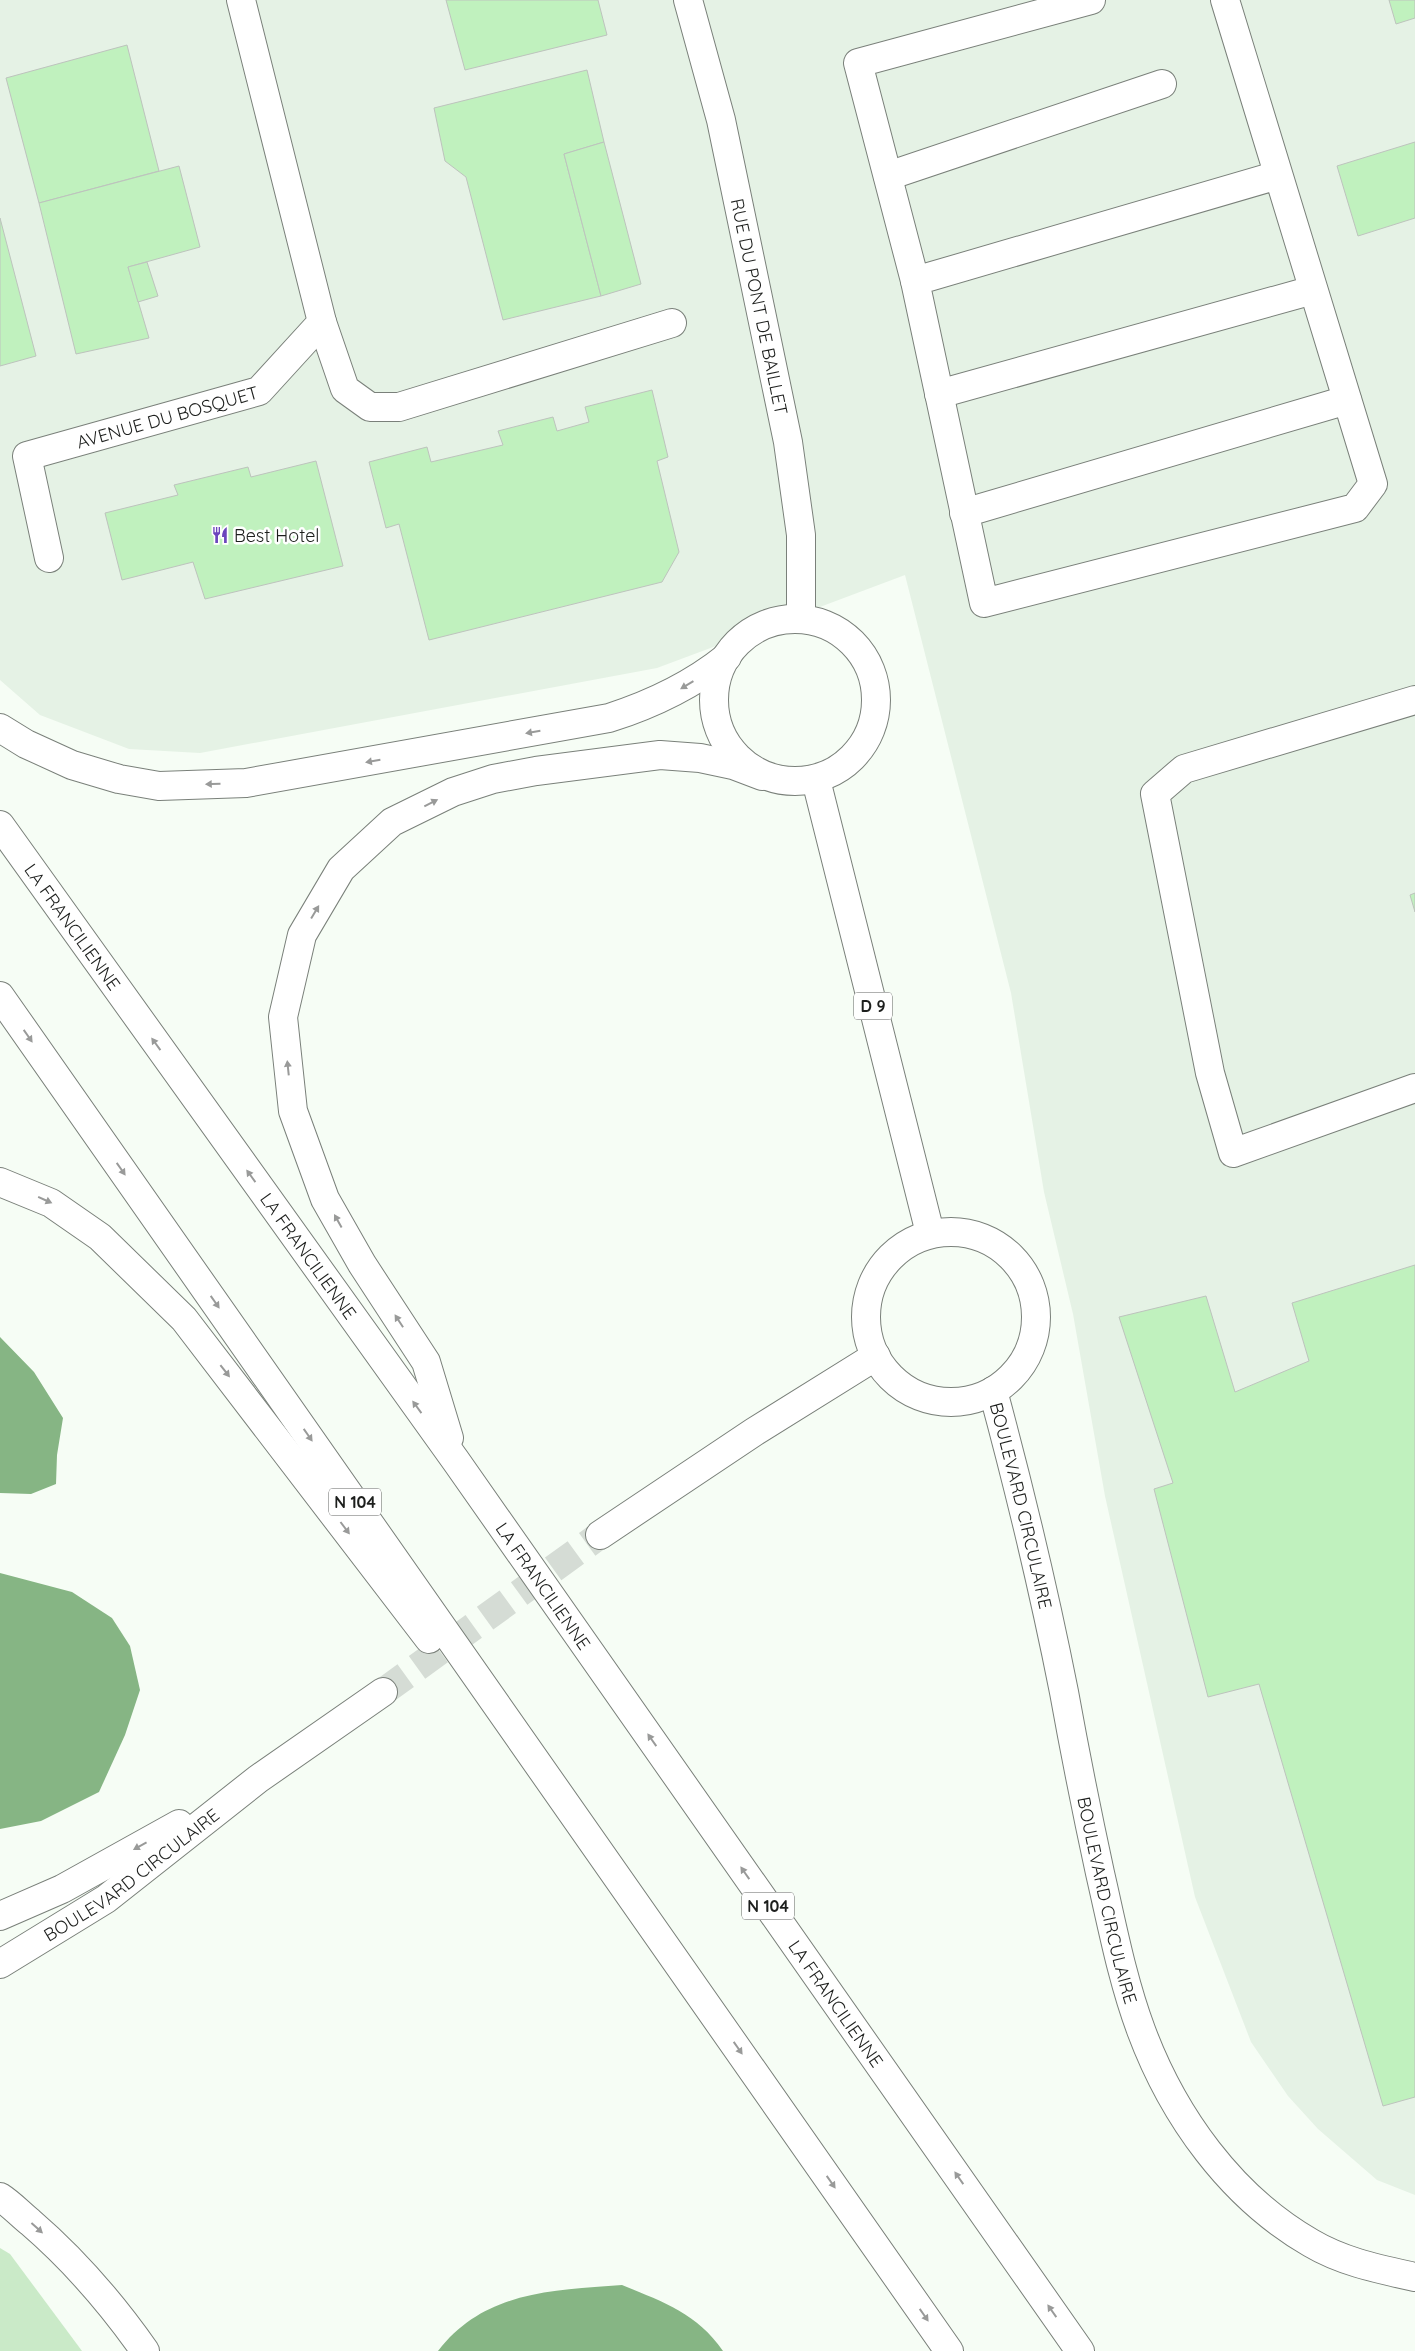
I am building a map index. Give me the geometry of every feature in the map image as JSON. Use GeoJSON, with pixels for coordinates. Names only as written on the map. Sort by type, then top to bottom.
{"type":"FeatureCollection","features":[{"type":"Feature","properties":{"kind":"main road"},"geometry":{"type":"LineString","coordinates":[[241,0],[322,322],[345,389],[370,407],[399,407],[672,323]]}},
{"type":"Feature","properties":{"kind":"main road","name":"RUE DU PONT DE BAILLET"},"geometry":{"type":"LineString","coordinates":[[688,0],[721,120],[788,442],[801,536],[800,618]]}},
{"type":"Feature","properties":{"kind":"main road"},"geometry":{"type":"LineString","coordinates":[[1091,0],[858,63],[915,281],[984,603],[1355,508],[1373,484],[1225,0]]}},
{"type":"Feature","properties":{"kind":"main road"},"geometry":{"type":"LineString","coordinates":[[888,176],[1162,84]]}},
{"type":"Feature","properties":{"kind":"main road"},"geometry":{"type":"LineString","coordinates":[[915,281],[1278,175]]}},
{"type":"Feature","properties":{"kind":"main road"},"geometry":{"type":"LineString","coordinates":[[939,394],[1313,290]]}},
{"type":"Feature","properties":{"kind":"main road","name":"AVENUE DU BOSQUET"},"geometry":{"type":"LineString","coordinates":[[49,558],[27,456],[259,391],[322,322]]}},
{"type":"Feature","properties":{"kind":"main road"},"geometry":{"type":"LineString","coordinates":[[964,513],[1347,400]]}},
{"type":"Feature","properties":{"kind":"main road"},"geometry":{"type":"LineString","coordinates":[[456,1461],[426,1362],[362,1264],[325,1199],[293,1110],[282,1017],[302,934],[341,868],[392,822],[452,792],[493,779],[536,771],[660,755],[716,761],[762,776],[790,782],[816,780],[840,768],[860,750],[873,725],[877,698],[872,671],[858,647],[837,629],[812,619],[784,618],[761,625],[740,638],[727,657],[718,675],[712,697],[717,726],[737,758],[762,776]]}},
{"type":"Feature","properties":{"kind":"main road"},"geometry":{"type":"LineString","coordinates":[[0,728],[26,744],[72,764],[119,779],[159,786],[246,783],[609,718],[648,706],[682,689],[727,657]]}},
{"type":"Feature","properties":{"kind":"main road"},"geometry":{"type":"LineString","coordinates":[[1415,700],[1184,769],[1155,794],[1210,1073],[1233,1153],[1415,1088]]}},
{"type":"Feature","properties":{"kind":"main road","name":"D 9"},"geometry":{"type":"LineString","coordinates":[[816,780],[930,1233]]}},
{"type":"Feature","properties":{"kind":"main road","name":"LA FRANCILIENNE"},"geometry":{"type":"LineString","coordinates":[[0,825],[456,1461],[1080,2351]]}},
{"type":"Feature","properties":{"kind":"main road","name":"N 104"},"geometry":{"type":"LineString","coordinates":[[0,996],[949,2351]]}},
{"type":"Feature","properties":{"kind":"main road"},"geometry":{"type":"LineString","coordinates":[[0,1182],[51,1203],[100,1237],[184,1319],[710,2008]]}},
{"type":"Feature","properties":{"kind":"main road"},"geometry":{"type":"LineString","coordinates":[[959,1232],[985,1238],[1008,1253],[1025,1274],[1034,1299],[1036,1326],[1029,1352],[1014,1374],[993,1391],[968,1401],[939,1402],[911,1392],[888,1375],[872,1350],[866,1321],[869,1292],[882,1266],[903,1246],[930,1233],[959,1232]]}},
{"type":"Feature","properties":{"kind":"main road"},"geometry":{"type":"LineString","coordinates":[[600,1535],[754,1432],[876,1356]]}},
{"type":"Feature","properties":{"kind":"main road","name":"BOULEVARD CIRCULAIRE"},"geometry":{"type":"LineString","coordinates":[[993,1391],[1046,1602],[1082,1791],[1118,1954],[1141,2031],[1176,2103],[1216,2164],[1268,2215],[1312,2244],[1358,2264],[1415,2277]]}},
{"type":"Feature","properties":{"kind":"main road","name":"BOULEVARD CIRCULAIRE"},"geometry":{"type":"LineString","coordinates":[[0,1964],[106,1899],[258,1779],[383,1692]]}},
{"type":"Feature","properties":{"kind":"main road","name":"BOULEVARD CIRCULAIRE"},"geometry":{"type":"LineString","coordinates":[[0,1916],[62,1889],[258,1779]]}},
{"type":"Feature","properties":{"kind":"main road"},"geometry":{"type":"LineString","coordinates":[[0,2197],[41,2232],[79,2270],[110,2304],[145,2351]]}},
{"type":"Feature","properties":{"kind":"shaded area"},"geometry":{"type":"Polygon","coordinates":[[[0,0],[1415,0],[1415,2195],[1377,2180],[1318,2129],[1288,2096],[1251,2042],[1195,1897],[1105,1496],[1073,1314],[1044,1192],[1011,993],[905,575],[657,668],[200,753],[129,749],[40,715],[0,680],[0,0]]]}},
{"type":"Feature","properties":{"kind":"shaded area"},"geometry":{"type":"Polygon","coordinates":[[[0,1337],[34,1372],[63,1418],[57,1455],[56,1484],[31,1494],[0,1493],[0,1337]]]}},
{"type":"Feature","properties":{"kind":"shaded area"},"geometry":{"type":"Polygon","coordinates":[[[0,1573],[72,1592],[112,1618],[130,1646],[140,1690],[125,1735],[99,1792],[41,1821],[0,1829],[0,1573]]]}},
{"type":"Feature","properties":{"kind":"shaded area"},"geometry":{"type":"Polygon","coordinates":[[[0,2248],[10,2254],[82,2351],[0,2351],[0,2248]]]}},
{"type":"Feature","properties":{"kind":"shaded area"},"geometry":{"type":"Polygon","coordinates":[[[622,2285],[678,2310],[702,2327],[723,2351],[438,2351],[456,2331],[476,2316],[498,2305],[521,2297],[546,2292],[622,2285]]]}},
{"type":"Feature","properties":{"kind":"building"},"geometry":{"type":"Polygon","coordinates":[[[446,0],[598,0],[607,35],[465,70],[446,0]]]}},
{"type":"Feature","properties":{"kind":"building"},"geometry":{"type":"Polygon","coordinates":[[[1389,0],[1415,0],[1415,18],[1396,24],[1389,0]]]}},
{"type":"Feature","properties":{"kind":"building"},"geometry":{"type":"Polygon","coordinates":[[[127,45],[159,171],[39,203],[6,78],[127,45]]]}},
{"type":"Feature","properties":{"kind":"building"},"geometry":{"type":"Polygon","coordinates":[[[587,70],[604,142],[564,154],[601,296],[503,320],[466,177],[445,161],[434,108],[587,70]]]}},
{"type":"Feature","properties":{"kind":"building"},"geometry":{"type":"Polygon","coordinates":[[[604,142],[641,284],[601,296],[564,154],[604,142]]]}},
{"type":"Feature","properties":{"kind":"building"},"geometry":{"type":"Polygon","coordinates":[[[1415,142],[1415,218],[1358,236],[1337,166],[1415,142]]]}},
{"type":"Feature","properties":{"kind":"building"},"geometry":{"type":"Polygon","coordinates":[[[179,166],[200,247],[128,267],[149,338],[76,354],[39,203],[179,166]]]}},
{"type":"Feature","properties":{"kind":"building"},"geometry":{"type":"Polygon","coordinates":[[[0,218],[36,356],[0,366],[0,218]]]}},
{"type":"Feature","properties":{"kind":"building"},"geometry":{"type":"Polygon","coordinates":[[[147,262],[158,296],[138,302],[128,267],[147,262]]]}},
{"type":"Feature","properties":{"kind":"building"},"geometry":{"type":"Polygon","coordinates":[[[652,390],[668,457],[657,461],[679,552],[662,582],[429,640],[399,524],[386,528],[369,462],[427,447],[431,462],[503,445],[498,431],[553,417],[557,431],[589,422],[585,407],[652,390]]]}},
{"type":"Feature","properties":{"kind":"building"},"geometry":{"type":"Polygon","coordinates":[[[316,461],[343,566],[205,599],[193,562],[122,580],[105,513],[178,495],[174,485],[248,467],[251,477],[316,461]]]}},
{"type":"Feature","properties":{"kind":"building"},"geometry":{"type":"Polygon","coordinates":[[[1415,893],[1415,912],[1410,895],[1415,893]]]}},
{"type":"Feature","properties":{"kind":"building"},"geometry":{"type":"Polygon","coordinates":[[[1415,1265],[1415,2097],[1383,2106],[1259,1684],[1208,1697],[1154,1489],[1173,1483],[1119,1317],[1206,1296],[1235,1392],[1309,1361],[1292,1303],[1415,1265]]]}},
{"type":"Feature","properties":{"kind":"tunnel"},"geometry":{"type":"LineString","coordinates":[[383,1692],[600,1535]]}},
{"type":"Feature","properties":{"kind":"place","name":"Best Hotel"},"geometry":{"type":"Point","coordinates":[220,535]}}]}
